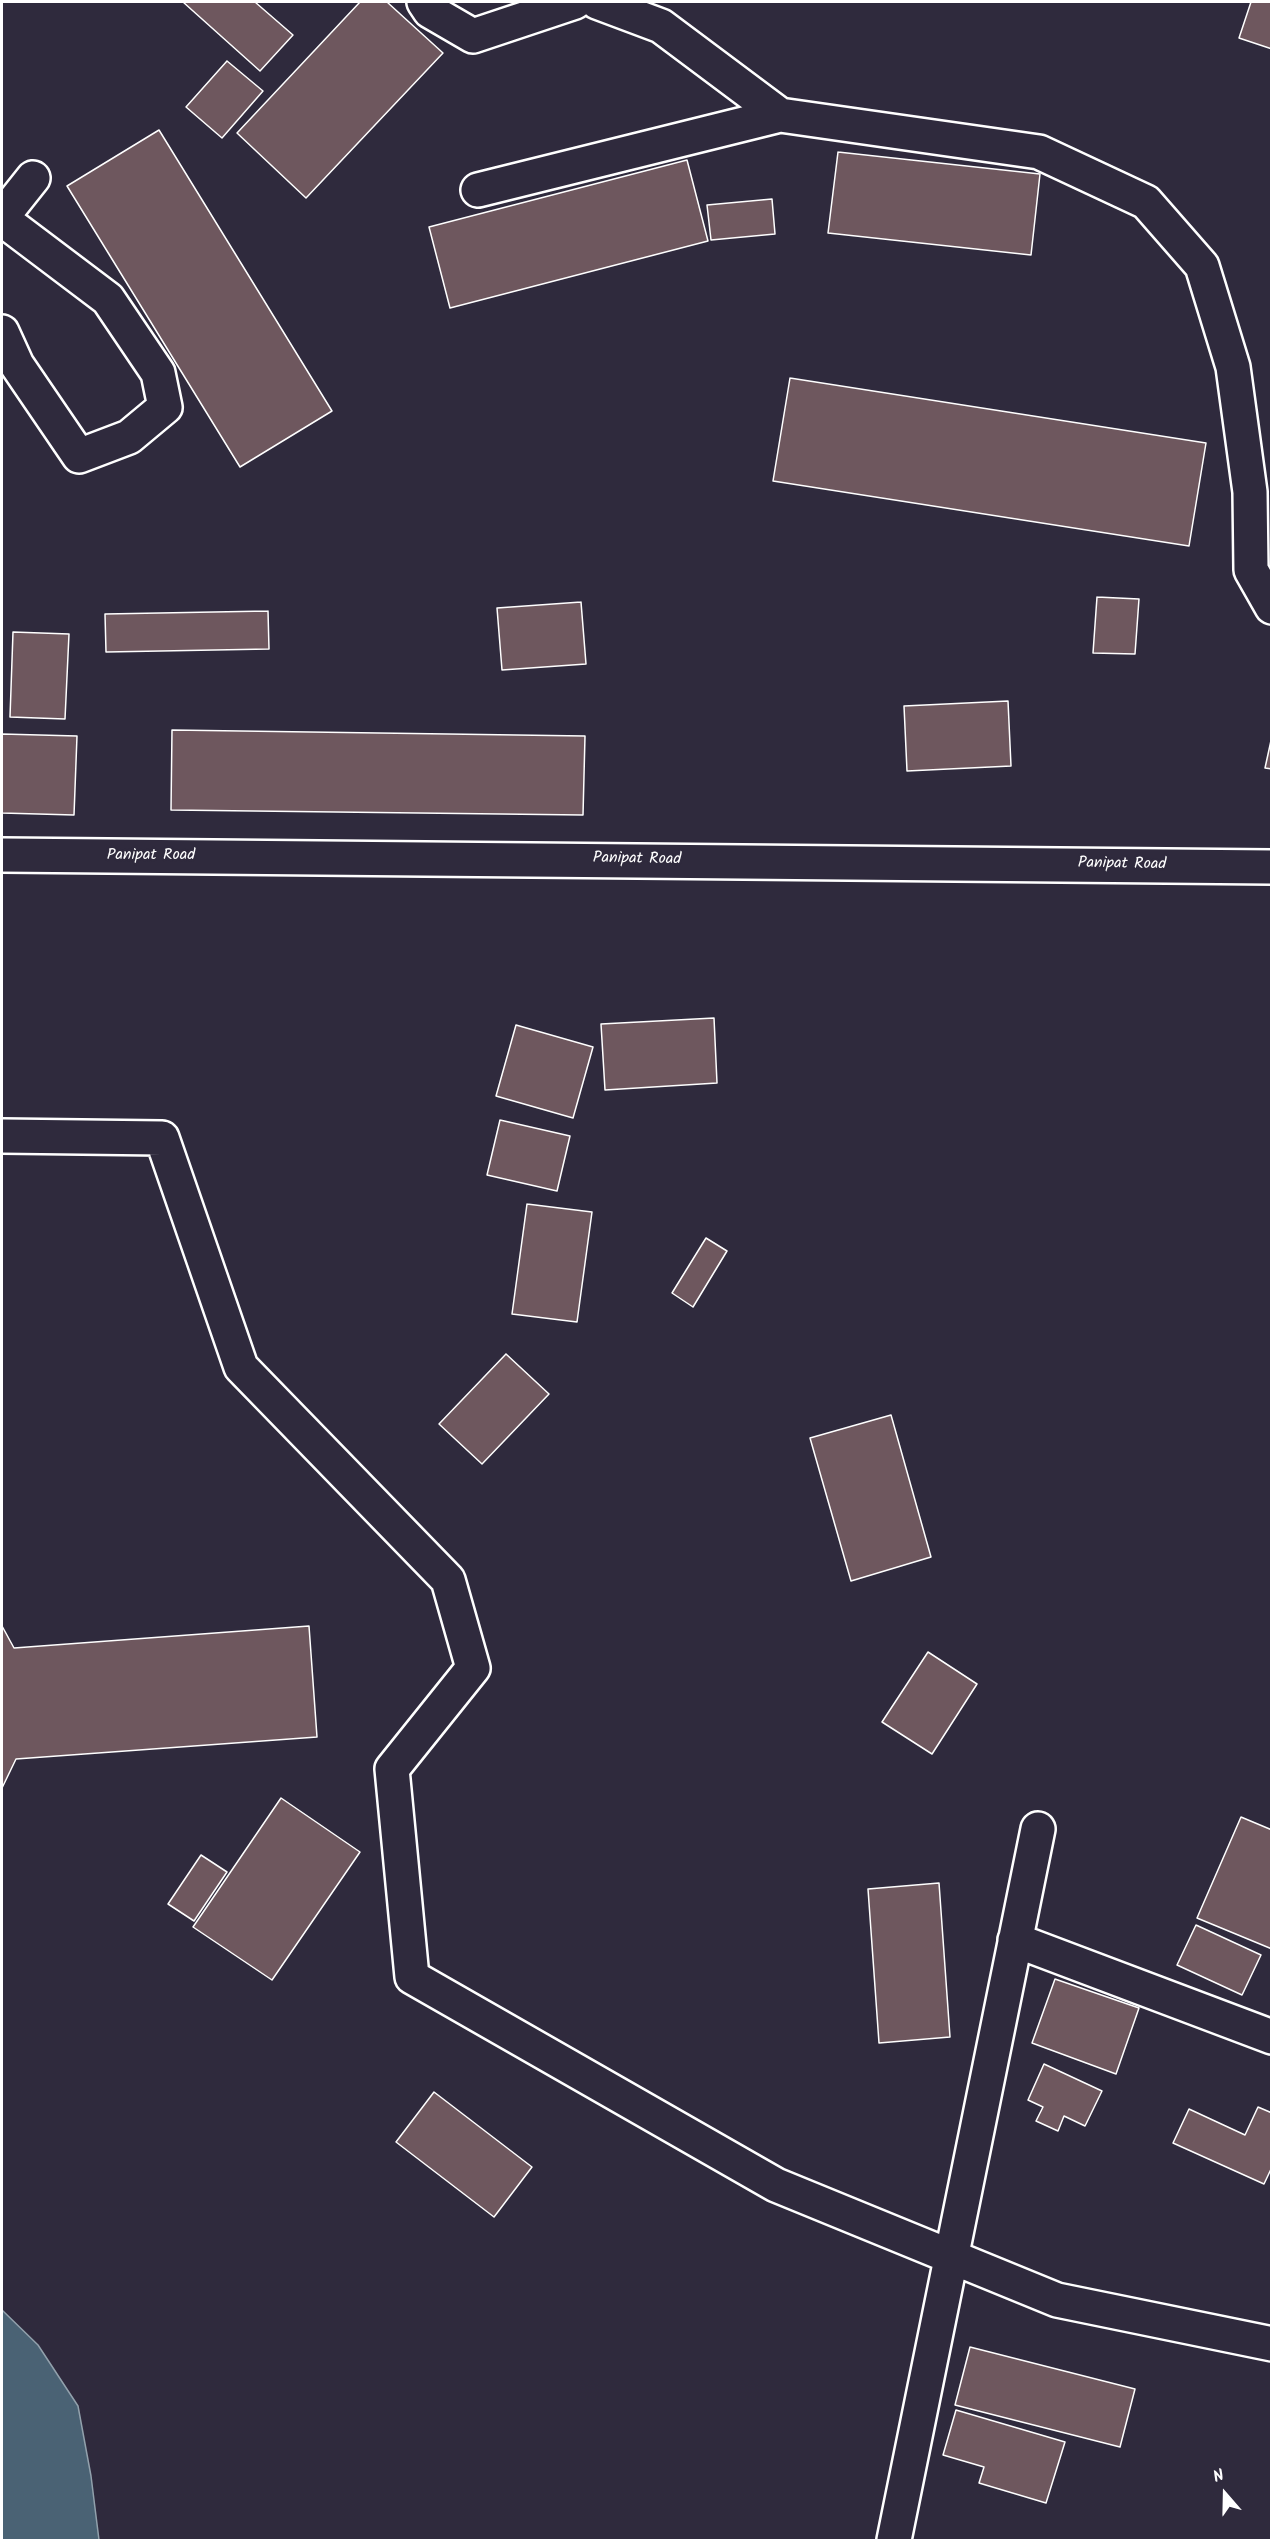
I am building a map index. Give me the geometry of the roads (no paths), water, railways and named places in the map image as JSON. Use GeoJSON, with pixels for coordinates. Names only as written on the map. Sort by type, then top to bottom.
{"type":"FeatureCollection","features":[{"type":"Feature","properties":{"kind":"street"},"geometry":{"type":"LineString","coordinates":[[424,2],[430,11],[473,36],[575,2]]}},
{"type":"Feature","properties":{"kind":"street"},"geometry":{"type":"LineString","coordinates":[[597,2],[661,26],[780,115]]}},
{"type":"Feature","properties":{"kind":"street"},"geometry":{"type":"LineString","coordinates":[[478,190],[780,115],[1039,152],[1146,202],[1202,266],[1206,277],[1233,367],[1250,492],[1251,570],[1272,607]]}},
{"type":"Feature","properties":{"kind":"street"},"geometry":{"type":"LineString","coordinates":[[2,332],[17,365],[79,456],[129,437],[165,407],[158,373],[108,299],[2,218],[33,178]]}},
{"type":"Feature","properties":{"kind":"street","name":"Panipat Road"},"geometry":{"type":"LineString","coordinates":[[2,855],[1272,867]]}},
{"type":"Feature","properties":{"kind":"street"},"geometry":{"type":"LineString","coordinates":[[2,1136],[162,1138],[241,1367],[448,1580],[473,1668],[392,1769],[412,1977],[776,2185],[1057,2300],[1272,2344]]}},
{"type":"Feature","properties":{"kind":"street"},"geometry":{"type":"LineString","coordinates":[[894,2541],[1038,1829]]}},
{"type":"Feature","properties":{"kind":"street"},"geometry":{"type":"LineString","coordinates":[[1016,1940],[1272,2037]]}},
{"type":"Feature","properties":{"kind":"water"},"geometry":{"type":"Polygon","coordinates":[[[2,2310],[38,2345],[78,2406],[91,2476],[99,2540],[2,2540],[2,2310]]]}}]}
